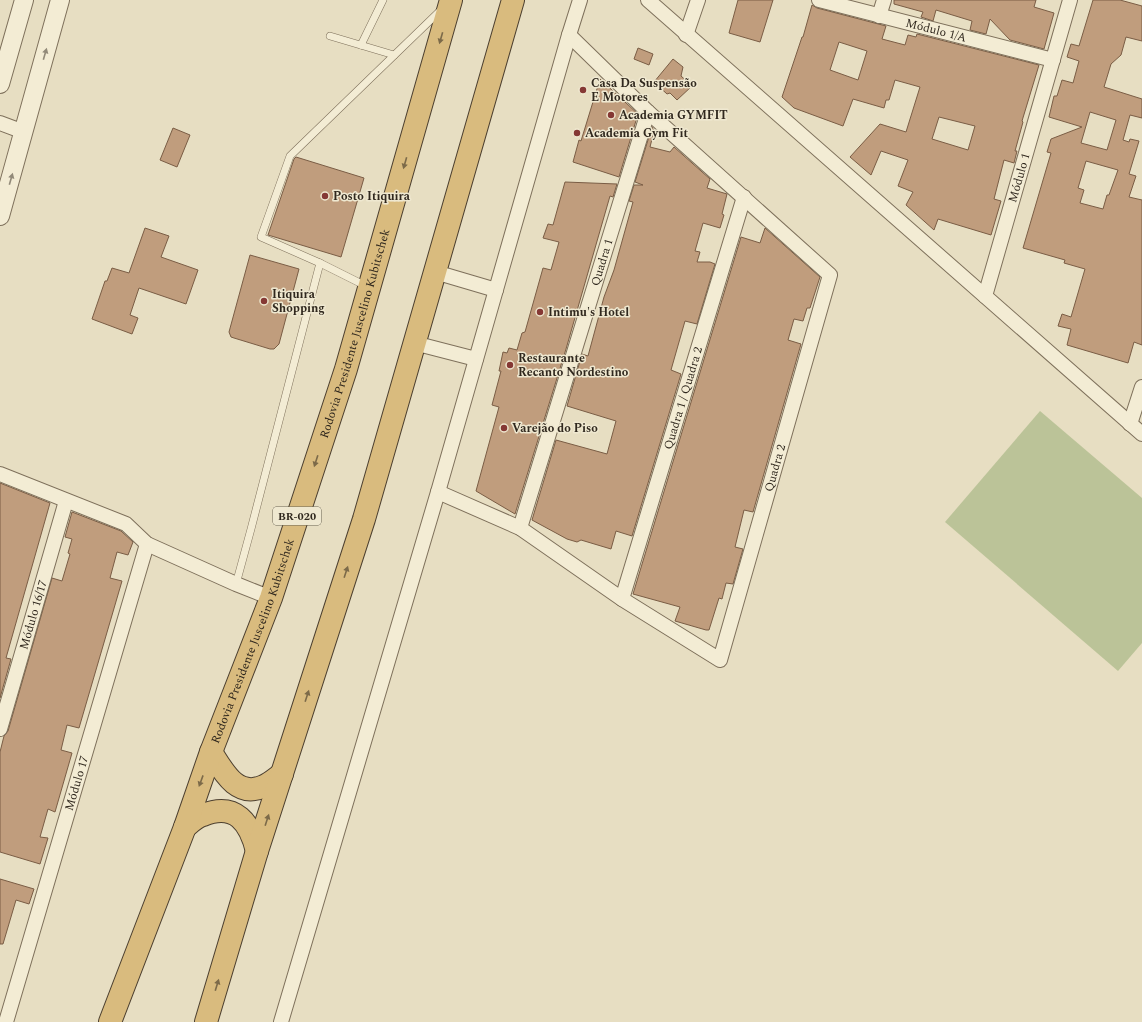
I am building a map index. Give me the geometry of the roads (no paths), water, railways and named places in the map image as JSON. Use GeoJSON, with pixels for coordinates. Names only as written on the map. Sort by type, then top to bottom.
{"type":"FeatureCollection","features":[{"type":"Feature","properties":{"kind":"highway","name":"Rodovia Presidente Juscelino Kubitschek"},"geometry":{"type":"LineString","coordinates":[[110,1022],[185,827],[211,752],[271,598],[346,369],[451,0]]}},
{"type":"Feature","properties":{"kind":"highway"},"geometry":{"type":"LineString","coordinates":[[206,1022],[257,851],[364,519],[513,0]]}},
{"type":"Feature","properties":{"kind":"highway"},"geometry":{"type":"LineString","coordinates":[[211,752],[235,785],[250,790],[264,786],[282,774]]}},
{"type":"Feature","properties":{"kind":"highway"},"geometry":{"type":"LineString","coordinates":[[185,827],[202,815],[213,812],[225,811],[236,814],[253,834],[257,851]]}},
{"type":"Feature","properties":{"kind":"street"},"geometry":{"type":"LineString","coordinates":[[0,84],[24,0]]}},
{"type":"Feature","properties":{"kind":"street"},"geometry":{"type":"LineString","coordinates":[[0,216],[60,0]]}},
{"type":"Feature","properties":{"kind":"street"},"geometry":{"type":"LineString","coordinates":[[281,1022],[438,492],[580,0]]}},
{"type":"Feature","properties":{"kind":"street"},"geometry":{"type":"LineString","coordinates":[[648,0],[686,35],[1142,434]]}},
{"type":"Feature","properties":{"kind":"street"},"geometry":{"type":"LineString","coordinates":[[686,35],[698,0]]}},
{"type":"Feature","properties":{"kind":"street","name":"Módulo 1/A"},"geometry":{"type":"LineString","coordinates":[[819,0],[1053,60]]}},
{"type":"Feature","properties":{"kind":"street"},"geometry":{"type":"LineString","coordinates":[[879,16],[884,0]]}},
{"type":"Feature","properties":{"kind":"street","name":"Módulo 1"},"geometry":{"type":"LineString","coordinates":[[985,296],[1070,0]]}},
{"type":"Feature","properties":{"kind":"street"},"geometry":{"type":"LineString","coordinates":[[569,35],[648,112],[744,197]]}},
{"type":"Feature","properties":{"kind":"street","name":"Quadra 1"},"geometry":{"type":"LineString","coordinates":[[520,528],[648,112]]}},
{"type":"Feature","properties":{"kind":"street"},"geometry":{"type":"LineString","coordinates":[[0,123],[24,132]]}},
{"type":"Feature","properties":{"kind":"street","name":"Quadra 2"},"geometry":{"type":"LineString","coordinates":[[622,599],[720,660],[830,275],[744,197]]}},
{"type":"Feature","properties":{"kind":"street","name":"Quadra 1 / Quadra 2"},"geometry":{"type":"LineString","coordinates":[[622,599],[744,197]]}},
{"type":"Feature","properties":{"kind":"street"},"geometry":{"type":"LineString","coordinates":[[435,272],[496,290]]}},
{"type":"Feature","properties":{"kind":"street"},"geometry":{"type":"LineString","coordinates":[[414,343],[476,359]]}},
{"type":"Feature","properties":{"kind":"street"},"geometry":{"type":"LineString","coordinates":[[1130,424],[1142,387]]}},
{"type":"Feature","properties":{"kind":"street"},"geometry":{"type":"LineString","coordinates":[[0,474],[126,524],[147,544],[271,598]]}},
{"type":"Feature","properties":{"kind":"street"},"geometry":{"type":"LineString","coordinates":[[438,492],[520,528],[622,599]]}},
{"type":"Feature","properties":{"kind":"street","name":"Módulo 16/17"},"geometry":{"type":"LineString","coordinates":[[0,729],[66,501]]}},
{"type":"Feature","properties":{"kind":"street","name":"Módulo 17"},"geometry":{"type":"LineString","coordinates":[[6,1022],[147,544]]}},
{"type":"Feature","properties":{"kind":"lane"},"geometry":{"type":"LineString","coordinates":[[362,45],[382,0]]}},
{"type":"Feature","properties":{"kind":"lane"},"geometry":{"type":"LineString","coordinates":[[370,287],[261,237],[290,156],[451,0]]}},
{"type":"Feature","properties":{"kind":"lane"},"geometry":{"type":"LineString","coordinates":[[330,36],[394,55]]}},
{"type":"Feature","properties":{"kind":"lane"},"geometry":{"type":"LineString","coordinates":[[236,584],[254,522],[320,263]]}},
{"type":"Feature","properties":{"kind":"place","name":"Casa Da Suspensão E Motores"},"geometry":{"type":"Point","coordinates":[583,90]}},
{"type":"Feature","properties":{"kind":"place","name":"Academia GYMFIT"},"geometry":{"type":"Point","coordinates":[611,115]}},
{"type":"Feature","properties":{"kind":"place","name":"Academia Gym Fit"},"geometry":{"type":"Point","coordinates":[577,133]}},
{"type":"Feature","properties":{"kind":"place","name":"Posto Itiquira"},"geometry":{"type":"Point","coordinates":[325,196]}},
{"type":"Feature","properties":{"kind":"place","name":"Itiquira Shopping"},"geometry":{"type":"Point","coordinates":[264,301]}},
{"type":"Feature","properties":{"kind":"place","name":"Intimu's Hotel"},"geometry":{"type":"Point","coordinates":[540,312]}},
{"type":"Feature","properties":{"kind":"place","name":"Restaurante Recanto Nordestino"},"geometry":{"type":"Point","coordinates":[510,365]}},
{"type":"Feature","properties":{"kind":"place","name":"Varejão do Piso"},"geometry":{"type":"Point","coordinates":[504,428]}}]}
